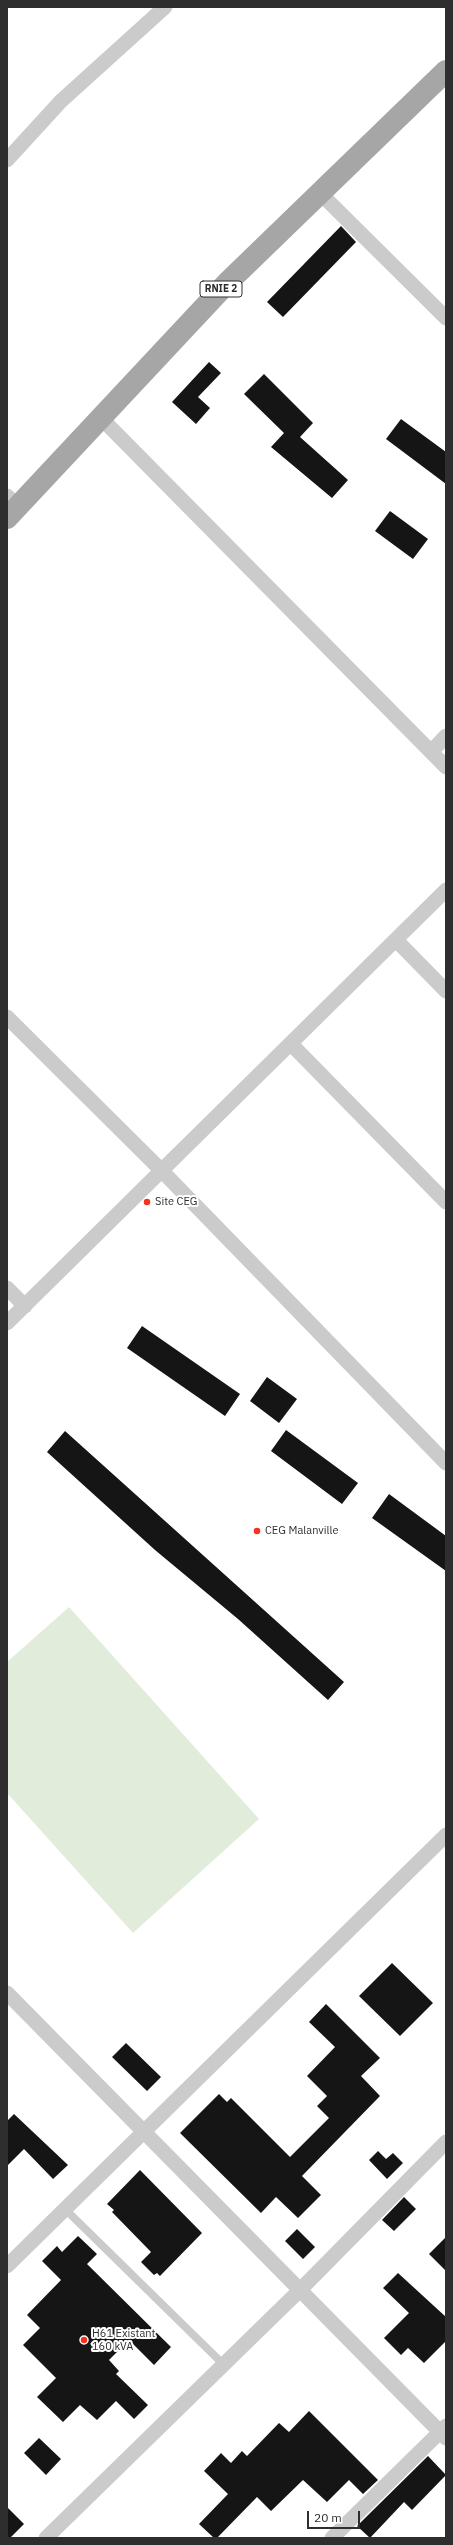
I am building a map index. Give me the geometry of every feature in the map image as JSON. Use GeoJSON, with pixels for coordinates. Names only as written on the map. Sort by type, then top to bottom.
{"type":"FeatureCollection","features":[{"type":"Feature","properties":{"kind":"main road","name":"RNIE 2"},"geometry":{"type":"LineString","coordinates":[[11,507],[100,417],[227,283],[446,71]]}},
{"type":"Feature","properties":{"kind":"street"},"geometry":{"type":"LineString","coordinates":[[7,160],[61,101],[166,7]]}},
{"type":"Feature","properties":{"kind":"street"},"geometry":{"type":"LineString","coordinates":[[320,192],[446,318]]}},
{"type":"Feature","properties":{"kind":"street"},"geometry":{"type":"LineString","coordinates":[[100,417],[446,767]]}},
{"type":"Feature","properties":{"kind":"street"},"geometry":{"type":"LineString","coordinates":[[431,752],[446,736]]}},
{"type":"Feature","properties":{"kind":"street"},"geometry":{"type":"LineString","coordinates":[[7,1323],[163,1172],[446,890]]}},
{"type":"Feature","properties":{"kind":"street"},"geometry":{"type":"LineString","coordinates":[[396,940],[446,992]]}},
{"type":"Feature","properties":{"kind":"street"},"geometry":{"type":"LineString","coordinates":[[7,1017],[163,1172],[446,1463]]}},
{"type":"Feature","properties":{"kind":"street"},"geometry":{"type":"LineString","coordinates":[[291,1044],[446,1202]]}},
{"type":"Feature","properties":{"kind":"street"},"geometry":{"type":"LineString","coordinates":[[7,1288],[25,1306]]}},
{"type":"Feature","properties":{"kind":"street"},"geometry":{"type":"LineString","coordinates":[[7,2266],[145,2133],[446,1835]]}},
{"type":"Feature","properties":{"kind":"street"},"geometry":{"type":"LineString","coordinates":[[7,1993],[300,2290],[444,2432],[332,2538]]}},
{"type":"Feature","properties":{"kind":"street"},"geometry":{"type":"LineString","coordinates":[[46,2538],[300,2290],[446,2142]]}},
{"type":"Feature","properties":{"kind":"lane"},"geometry":{"type":"LineString","coordinates":[[65,2209],[223,2364]]}},
{"type":"Feature","properties":{"kind":"green space"},"geometry":{"type":"Polygon","coordinates":[[[69,1607],[259,1819],[133,1933],[7,1793],[7,1662],[69,1607]]]}},
{"type":"Feature","properties":{"kind":"building"},"geometry":{"type":"Polygon","coordinates":[[[341,226],[356,242],[283,317],[267,302],[341,226]]]}},
{"type":"Feature","properties":{"kind":"building"},"geometry":{"type":"Polygon","coordinates":[[[209,362],[221,373],[198,397],[210,408],[196,424],[172,402],[209,362]]]}},
{"type":"Feature","properties":{"kind":"building"},"geometry":{"type":"Polygon","coordinates":[[[264,374],[313,423],[300,437],[348,480],[332,498],[271,447],[284,433],[244,394],[264,374]]]}},
{"type":"Feature","properties":{"kind":"building"},"geometry":{"type":"Polygon","coordinates":[[[401,419],[446,452],[446,484],[386,439],[401,419]]]}},
{"type":"Feature","properties":{"kind":"building"},"geometry":{"type":"Polygon","coordinates":[[[390,511],[428,539],[413,559],[375,531],[390,511]]]}},
{"type":"Feature","properties":{"kind":"building"},"geometry":{"type":"Polygon","coordinates":[[[142,1326],[240,1394],[225,1416],[127,1348],[142,1326]]]}},
{"type":"Feature","properties":{"kind":"building"},"geometry":{"type":"Polygon","coordinates":[[[267,1377],[297,1399],[279,1423],[250,1401],[267,1377]]]}},
{"type":"Feature","properties":{"kind":"building"},"geometry":{"type":"Polygon","coordinates":[[[286,1430],[358,1483],[342,1504],[271,1451],[286,1430]]]}},
{"type":"Feature","properties":{"kind":"building"},"geometry":{"type":"Polygon","coordinates":[[[65,1431],[344,1682],[328,1700],[238,1619],[155,1550],[47,1452],[65,1431]]]}},
{"type":"Feature","properties":{"kind":"building"},"geometry":{"type":"Polygon","coordinates":[[[389,1494],[446,1536],[446,1571],[372,1518],[389,1494]]]}},
{"type":"Feature","properties":{"kind":"building"},"geometry":{"type":"Polygon","coordinates":[[[392,1963],[433,2003],[400,2036],[359,1996],[392,1963]]]}},
{"type":"Feature","properties":{"kind":"building"},"geometry":{"type":"Polygon","coordinates":[[[326,2004],[380,2058],[361,2076],[380,2096],[302,2176],[321,2195],[298,2218],[276,2197],[261,2213],[180,2133],[219,2094],[227,2102],[231,2098],[290,2157],[329,2118],[317,2106],[327,2096],[307,2076],[335,2047],[309,2022],[326,2004]]]}},
{"type":"Feature","properties":{"kind":"building"},"geometry":{"type":"Polygon","coordinates":[[[126,2043],[161,2077],[147,2091],[112,2057],[126,2043]]]}},
{"type":"Feature","properties":{"kind":"building"},"geometry":{"type":"Polygon","coordinates":[[[14,2114],[68,2165],[53,2179],[24,2149],[7,2166],[7,2121],[14,2114]]]}},
{"type":"Feature","properties":{"kind":"building"},"geometry":{"type":"Polygon","coordinates":[[[378,2151],[386,2159],[393,2153],[403,2163],[387,2179],[369,2160],[378,2151]]]}},
{"type":"Feature","properties":{"kind":"building"},"geometry":{"type":"Polygon","coordinates":[[[140,2170],[202,2233],[160,2276],[157,2273],[154,2275],[141,2262],[151,2252],[112,2212],[114,2210],[107,2204],[140,2170]]]}},
{"type":"Feature","properties":{"kind":"building"},"geometry":{"type":"Polygon","coordinates":[[[404,2197],[416,2209],[394,2231],[382,2220],[404,2197]]]}},
{"type":"Feature","properties":{"kind":"building"},"geometry":{"type":"Polygon","coordinates":[[[297,2229],[315,2247],[303,2259],[285,2241],[297,2229]]]}},
{"type":"Feature","properties":{"kind":"building"},"geometry":{"type":"Polygon","coordinates":[[[78,2236],[97,2254],[87,2264],[171,2347],[154,2365],[129,2340],[109,2360],[119,2371],[116,2374],[148,2405],[134,2419],[116,2401],[97,2420],[80,2405],[63,2422],[37,2397],[56,2378],[23,2345],[40,2328],[27,2315],[61,2280],[42,2261],[57,2246],[62,2252],[78,2236]]]}},
{"type":"Feature","properties":{"kind":"building"},"geometry":{"type":"Polygon","coordinates":[[[446,2237],[446,2271],[429,2254],[446,2237]]]}},
{"type":"Feature","properties":{"kind":"building"},"geometry":{"type":"Polygon","coordinates":[[[398,2273],[446,2317],[446,2341],[424,2363],[408,2348],[401,2355],[384,2338],[409,2313],[383,2288],[398,2273]]]}},
{"type":"Feature","properties":{"kind":"building"},"geometry":{"type":"Polygon","coordinates":[[[309,2411],[378,2480],[363,2494],[349,2480],[327,2502],[303,2480],[271,2511],[257,2497],[217,2538],[214,2538],[199,2524],[228,2494],[204,2471],[221,2453],[231,2463],[242,2451],[247,2456],[279,2423],[289,2432],[309,2411]]]}},
{"type":"Feature","properties":{"kind":"building"},"geometry":{"type":"Polygon","coordinates":[[[39,2438],[61,2459],[46,2475],[24,2453],[39,2438]]]}},
{"type":"Feature","properties":{"kind":"building"},"geometry":{"type":"Polygon","coordinates":[[[428,2456],[446,2475],[412,2510],[404,2502],[370,2538],[357,2526],[428,2456]]]}},
{"type":"Feature","properties":{"kind":"building"},"geometry":{"type":"Polygon","coordinates":[[[7,2507],[24,2524],[10,2538],[7,2538],[7,2507]]]}},
{"type":"Feature","properties":{"kind":"place","name":"Site CEG"},"geometry":{"type":"Point","coordinates":[147,1202]}},
{"type":"Feature","properties":{"kind":"place","name":"CEG Malanville"},"geometry":{"type":"Point","coordinates":[257,1531]}},
{"type":"Feature","properties":{"kind":"place","name":"H61 Existant 160 kVA"},"geometry":{"type":"Point","coordinates":[84,2340]}}]}
